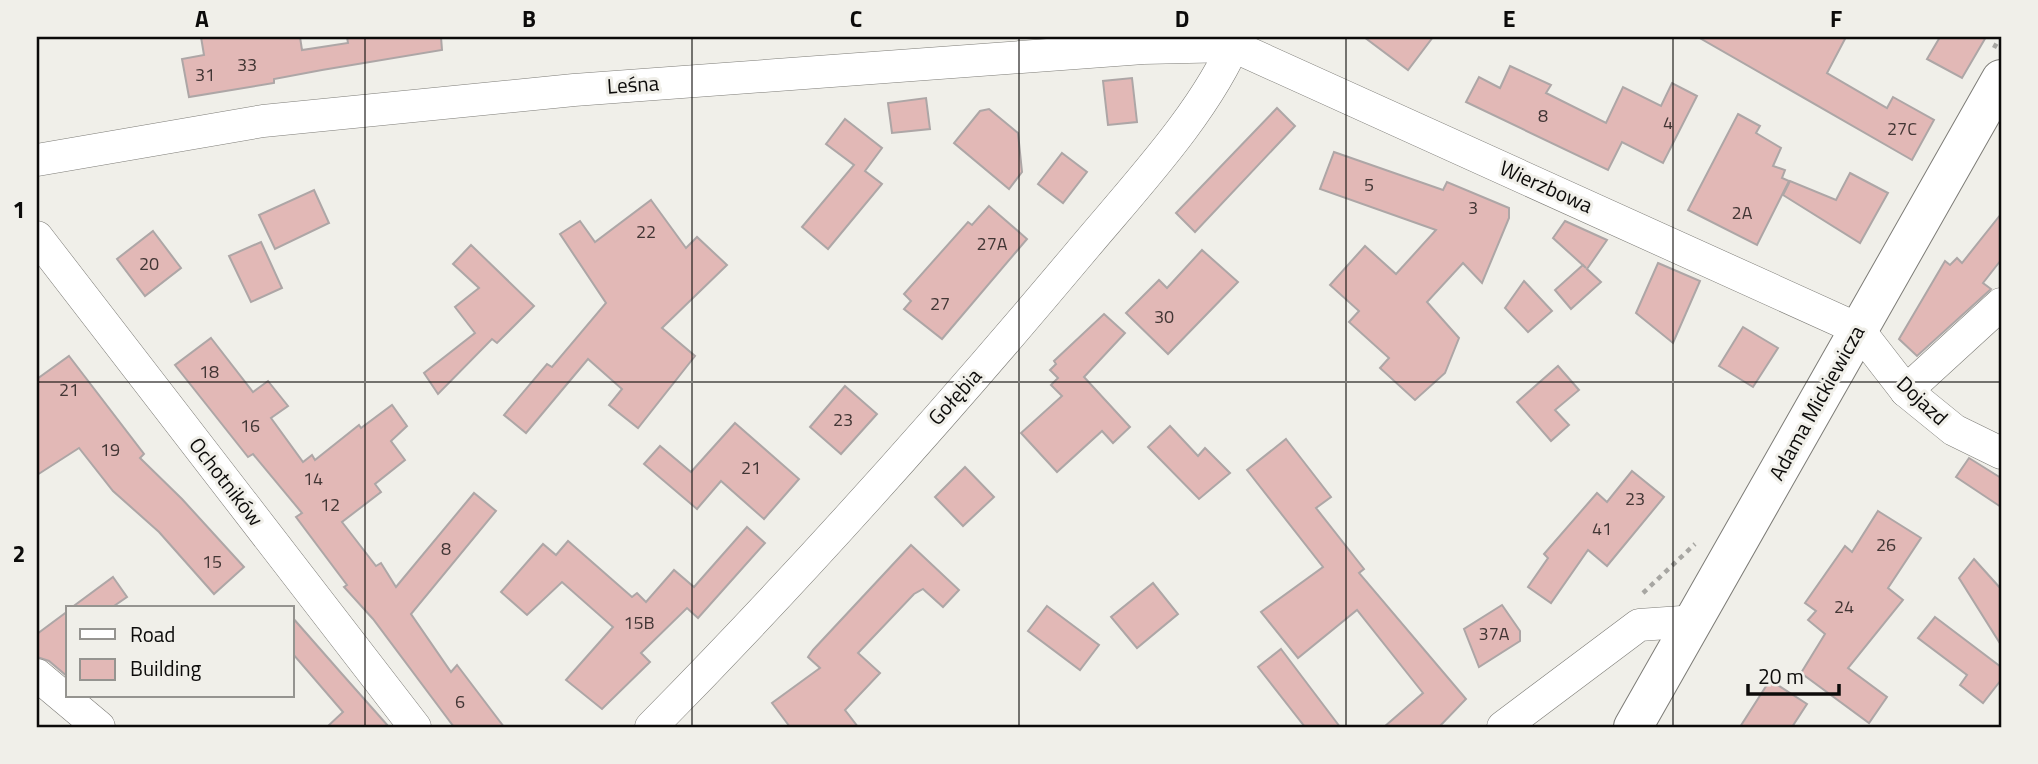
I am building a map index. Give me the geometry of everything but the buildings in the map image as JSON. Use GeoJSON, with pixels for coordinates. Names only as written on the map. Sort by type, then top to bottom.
{"type":"FeatureCollection","features":[{"type":"Feature","properties":{"kind":"main road","name":"Adama Mickiewicza"},"geometry":{"type":"LineString","coordinates":[[1633,727],[1696,621],[2001,79]]}},
{"type":"Feature","properties":{"kind":"street","name":"Leśna"},"geometry":{"type":"LineString","coordinates":[[37,160],[263,121],[560,91],[1235,41]]}},
{"type":"Feature","properties":{"kind":"street","name":"Wierzbowa"},"geometry":{"type":"LineString","coordinates":[[1235,41],[1858,329]]}},
{"type":"Feature","properties":{"kind":"street","name":"Gołębia"},"geometry":{"type":"LineString","coordinates":[[651,727],[760,615],[1026,317],[1184,127],[1235,41]]}},
{"type":"Feature","properties":{"kind":"street","name":"Ochotników"},"geometry":{"type":"LineString","coordinates":[[37,237],[415,727]]}},
{"type":"Feature","properties":{"kind":"street"},"geometry":{"type":"LineString","coordinates":[[1906,391],[2001,304]]}},
{"type":"Feature","properties":{"kind":"street","name":"Dojazd"},"geometry":{"type":"LineString","coordinates":[[1858,329],[1906,391],[1954,430],[2001,453]]}},
{"type":"Feature","properties":{"kind":"street"},"geometry":{"type":"LineString","coordinates":[[1503,727],[1639,625],[1696,621]]}},
{"type":"Feature","properties":{"kind":"street"},"geometry":{"type":"LineString","coordinates":[[37,675],[99,727]]}}]}
